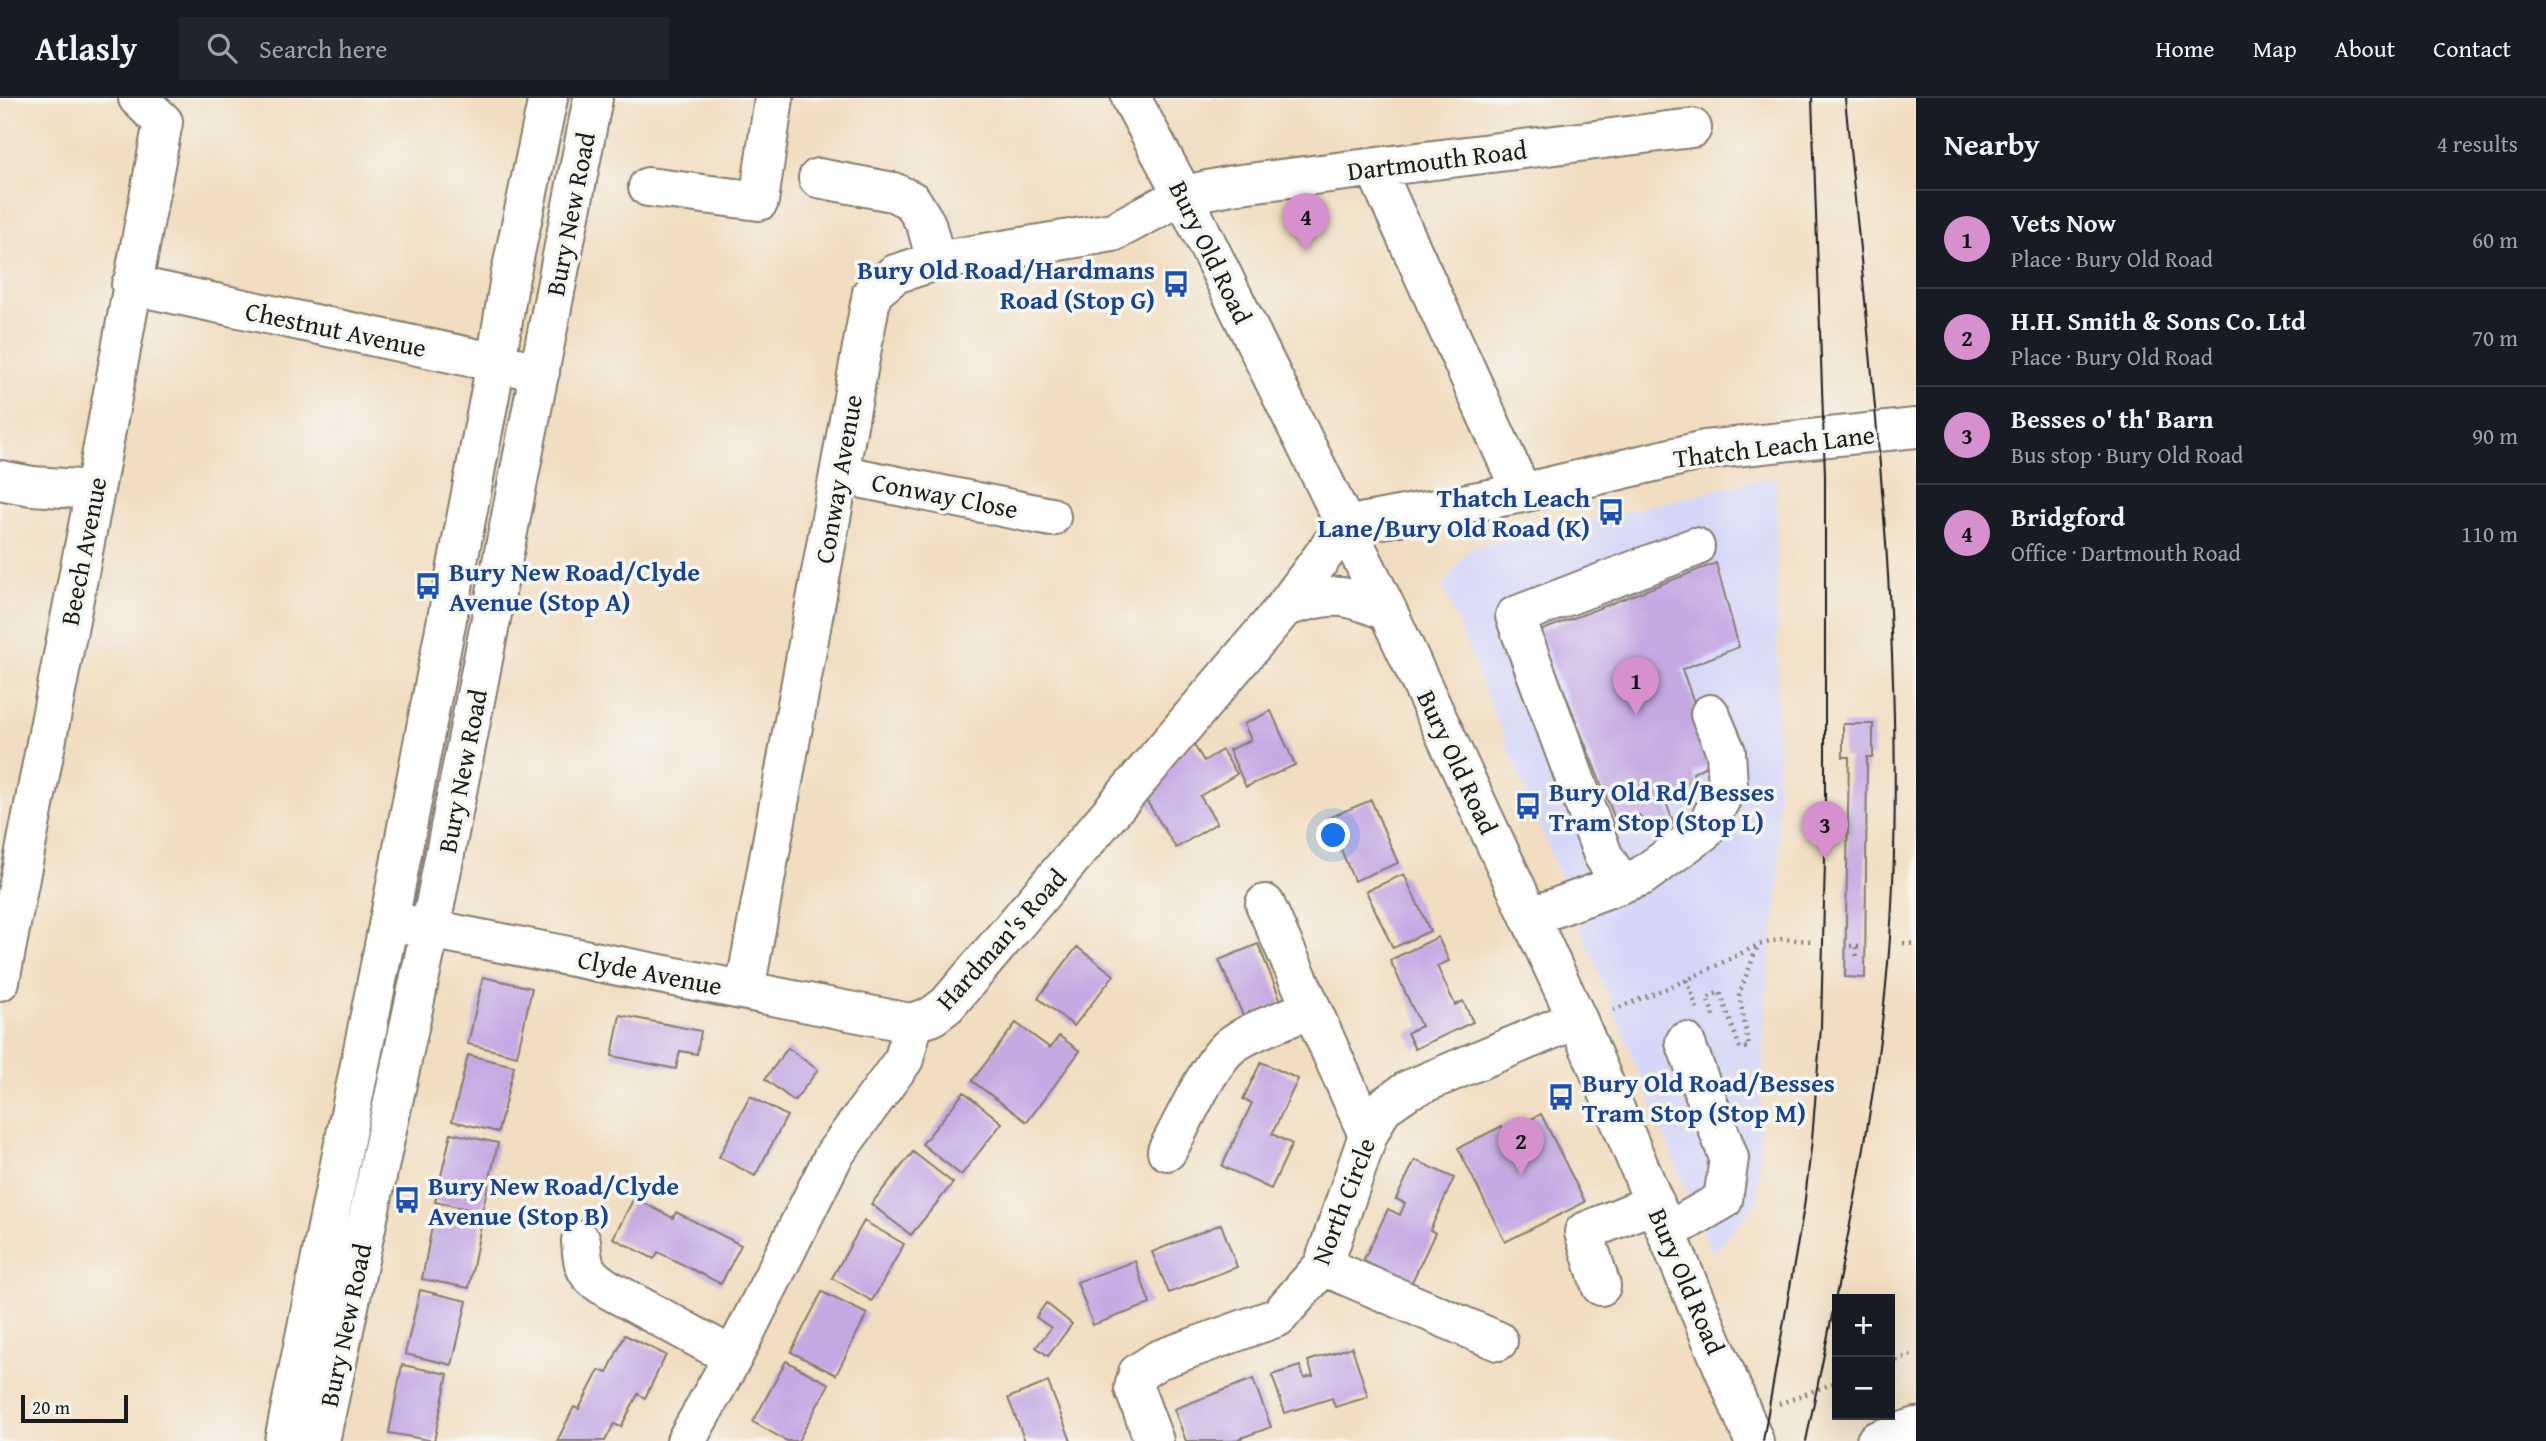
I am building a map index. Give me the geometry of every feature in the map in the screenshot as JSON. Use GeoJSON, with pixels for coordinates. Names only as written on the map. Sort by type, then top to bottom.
{"type":"FeatureCollection","features":[{"type":"Feature","properties":{"kind":"main road","name":"Bury New Road"},"geometry":{"type":"LineString","coordinates":[[284,1441],[389,921],[496,363],[510,277],[548,98]]}},
{"type":"Feature","properties":{"kind":"main road","name":"Bury New Road"},"geometry":{"type":"LineString","coordinates":[[320,1441],[430,930],[593,98]]}},
{"type":"Feature","properties":{"kind":"main road"},"geometry":{"type":"LineString","coordinates":[[648,187],[759,201],[774,98]]}},
{"type":"Feature","properties":{"kind":"main road","name":"Bury Old Road"},"geometry":{"type":"LineString","coordinates":[[1131,98],[1183,195],[1388,612],[1577,1018],[1749,1429]]}},
{"type":"Feature","properties":{"kind":"main road","name":"Beech Avenue"},"geometry":{"type":"LineString","coordinates":[[0,981],[95,490],[131,285],[150,110]]}},
{"type":"Feature","properties":{"kind":"main road","name":"Dartmouth Road"},"geometry":{"type":"LineString","coordinates":[[1183,195],[1232,185],[1692,128]]}},
{"type":"Feature","properties":{"kind":"main road"},"geometry":{"type":"LineString","coordinates":[[1375,168],[1522,493]]}},
{"type":"Feature","properties":{"kind":"main road"},"geometry":{"type":"LineString","coordinates":[[818,178],[893,192],[912,201],[926,224],[936,261]]}},
{"type":"Feature","properties":{"kind":"main road","name":"Conway Avenue"},"geometry":{"type":"LineString","coordinates":[[745,990],[872,293],[895,274],[936,261],[1113,232],[1183,195]]}},
{"type":"Feature","properties":{"kind":"main road","name":"Chestnut Avenue"},"geometry":{"type":"LineString","coordinates":[[131,285],[540,372]]}},
{"type":"Feature","properties":{"kind":"main road","name":"Thatch Leach Lane"},"geometry":{"type":"LineString","coordinates":[[1345,526],[1522,493],[1705,450],[1916,428]]}},
{"type":"Feature","properties":{"kind":"main road","name":"Conway Close"},"geometry":{"type":"LineString","coordinates":[[839,474],[1051,517]]}},
{"type":"Feature","properties":{"kind":"main road"},"geometry":{"type":"LineString","coordinates":[[0,480],[32,486],[95,490]]}},
{"type":"Feature","properties":{"kind":"main road","name":"Hardman's Road"},"geometry":{"type":"LineString","coordinates":[[685,1441],[733,1357],[834,1155],[904,1059],[911,1036],[911,1023],[931,1017],[947,1005],[1285,607],[1345,526]]}},
{"type":"Feature","properties":{"kind":"main road"},"geometry":{"type":"LineString","coordinates":[[1621,884],[1603,855],[1515,616],[1695,547]]}},
{"type":"Feature","properties":{"kind":"main road"},"geometry":{"type":"LineString","coordinates":[[1285,607],[1321,596],[1342,597],[1366,602],[1388,612]]}},
{"type":"Feature","properties":{"kind":"main road"},"geometry":{"type":"LineString","coordinates":[[1530,917],[1642,876],[1704,831],[1728,785],[1726,752],[1710,714]]}},
{"type":"Feature","properties":{"kind":"main road"},"geometry":{"type":"LineString","coordinates":[[1265,904],[1368,1135]]}},
{"type":"Feature","properties":{"kind":"main road","name":"Clyde Avenue"},"geometry":{"type":"LineString","coordinates":[[389,921],[911,1023]]}},
{"type":"Feature","properties":{"kind":"main road"},"geometry":{"type":"LineString","coordinates":[[1167,1151],[1218,1060],[1230,1046],[1312,1009]]}},
{"type":"Feature","properties":{"kind":"main road","name":"North Circle"},"geometry":{"type":"LineString","coordinates":[[1154,1441],[1134,1388],[1138,1373],[1158,1360],[1278,1317],[1323,1266],[1368,1135],[1382,1108],[1408,1090],[1577,1018]]}},
{"type":"Feature","properties":{"kind":"main road"},"geometry":{"type":"LineString","coordinates":[[1601,1286],[1584,1232],[1661,1217],[1723,1200],[1728,1158],[1700,1032]]}},
{"type":"Feature","properties":{"kind":"main road"},"geometry":{"type":"LineString","coordinates":[[581,1241],[582,1262],[589,1276],[733,1357]]}},
{"type":"Feature","properties":{"kind":"main road"},"geometry":{"type":"LineString","coordinates":[[1323,1266],[1498,1341]]}},
{"type":"Feature","properties":{"kind":"main road"},"geometry":{"type":"LineString","coordinates":[[1876,1441],[1916,1427]]}},
{"type":"Feature","properties":{"kind":"path"},"geometry":{"type":"LineString","coordinates":[[1630,1003],[1686,980],[1758,945],[1782,939],[1812,941]]}},
{"type":"Feature","properties":{"kind":"path"},"geometry":{"type":"LineString","coordinates":[[1903,943],[1916,944]]}},
{"type":"Feature","properties":{"kind":"path"},"geometry":{"type":"LineString","coordinates":[[1700,1032],[1707,998],[1720,992],[1740,1048],[1749,1047],[1739,994],[1758,945]]}},
{"type":"Feature","properties":{"kind":"path"},"geometry":{"type":"LineString","coordinates":[[1857,959],[1853,946],[1863,946]]}},
{"type":"Feature","properties":{"kind":"path"},"geometry":{"type":"LineString","coordinates":[[1895,1361],[1916,1353]]}},
{"type":"Feature","properties":{"kind":"path"},"geometry":{"type":"LineString","coordinates":[[1749,1429],[1832,1385]]}},
{"type":"Feature","properties":{"kind":"shaded area"},"geometry":{"type":"Polygon","coordinates":[[[1776,476],[1779,888],[1766,996],[1757,1202],[1712,1254],[1443,586],[1468,549],[1776,476]]]}},
{"type":"Feature","properties":{"kind":"building"},"geometry":{"type":"Polygon","coordinates":[[[1716,563],[1739,647],[1682,669],[1715,761],[1693,773],[1699,790],[1667,805],[1674,824],[1649,832],[1639,815],[1617,824],[1540,631],[1716,563]]]}},
{"type":"Feature","properties":{"kind":"building"},"geometry":{"type":"Polygon","coordinates":[[[1271,711],[1295,765],[1246,787],[1229,750],[1251,740],[1244,724],[1271,711]]]}},
{"type":"Feature","properties":{"kind":"building"},"geometry":{"type":"Polygon","coordinates":[[[1843,724],[1873,724],[1873,757],[1867,757],[1865,978],[1845,977],[1849,757],[1843,757],[1843,724]]]}},
{"type":"Feature","properties":{"kind":"building"},"geometry":{"type":"Polygon","coordinates":[[[1192,742],[1204,761],[1222,750],[1237,774],[1200,796],[1217,823],[1176,848],[1143,795],[1192,742]]]}},
{"type":"Feature","properties":{"kind":"building"},"geometry":{"type":"Polygon","coordinates":[[[1371,800],[1398,863],[1354,881],[1328,818],[1371,800]]]}},
{"type":"Feature","properties":{"kind":"building"},"geometry":{"type":"Polygon","coordinates":[[[1404,874],[1430,931],[1393,948],[1366,891],[1404,874]]]}},
{"type":"Feature","properties":{"kind":"building"},"geometry":{"type":"Polygon","coordinates":[[[1438,937],[1449,961],[1437,966],[1455,1005],[1463,1001],[1473,1022],[1415,1049],[1407,1033],[1421,1026],[1390,960],[1438,937]]]}},
{"type":"Feature","properties":{"kind":"building"},"geometry":{"type":"Polygon","coordinates":[[[1258,944],[1282,1003],[1244,1018],[1219,960],[1258,944]]]}},
{"type":"Feature","properties":{"kind":"building"},"geometry":{"type":"Polygon","coordinates":[[[1077,947],[1114,975],[1074,1026],[1038,998],[1077,947]]]}},
{"type":"Feature","properties":{"kind":"building"},"geometry":{"type":"Polygon","coordinates":[[[483,977],[532,988],[517,1056],[468,1044],[483,977]]]}},
{"type":"Feature","properties":{"kind":"building"},"geometry":{"type":"Polygon","coordinates":[[[620,1015],[701,1031],[697,1054],[680,1051],[676,1069],[612,1056],[620,1015]]]}},
{"type":"Feature","properties":{"kind":"building"},"geometry":{"type":"Polygon","coordinates":[[[1016,1023],[1050,1048],[1059,1036],[1080,1051],[1027,1122],[972,1081],[1016,1023]]]}},
{"type":"Feature","properties":{"kind":"building"},"geometry":{"type":"Polygon","coordinates":[[[788,1048],[818,1070],[794,1101],[765,1079],[788,1048]]]}},
{"type":"Feature","properties":{"kind":"building"},"geometry":{"type":"Polygon","coordinates":[[[468,1055],[514,1066],[498,1132],[452,1121],[468,1055]]]}},
{"type":"Feature","properties":{"kind":"building"},"geometry":{"type":"Polygon","coordinates":[[[1261,1062],[1298,1079],[1272,1134],[1292,1144],[1271,1189],[1222,1166],[1252,1103],[1243,1099],[1261,1062]]]}},
{"type":"Feature","properties":{"kind":"building"},"geometry":{"type":"Polygon","coordinates":[[[964,1092],[1002,1123],[961,1175],[922,1144],[964,1092]]]}},
{"type":"Feature","properties":{"kind":"building"},"geometry":{"type":"Polygon","coordinates":[[[750,1096],[787,1116],[755,1176],[719,1157],[750,1096]]]}},
{"type":"Feature","properties":{"kind":"building"},"geometry":{"type":"Polygon","coordinates":[[[1541,1114],[1585,1202],[1505,1242],[1458,1148],[1502,1126],[1505,1132],[1541,1114]]]}},
{"type":"Feature","properties":{"kind":"building"},"geometry":{"type":"Polygon","coordinates":[[[451,1133],[498,1143],[482,1212],[435,1202],[451,1133]]]}},
{"type":"Feature","properties":{"kind":"building"},"geometry":{"type":"Polygon","coordinates":[[[913,1152],[953,1183],[911,1235],[871,1204],[913,1152]]]}},
{"type":"Feature","properties":{"kind":"building"},"geometry":{"type":"Polygon","coordinates":[[[1415,1160],[1454,1178],[1430,1230],[1435,1233],[1411,1284],[1363,1261],[1388,1209],[1400,1215],[1405,1203],[1396,1199],[1415,1160]]]}},
{"type":"Feature","properties":{"kind":"building"},"geometry":{"type":"Polygon","coordinates":[[[634,1198],[673,1218],[676,1212],[741,1245],[721,1284],[658,1252],[654,1259],[613,1238],[634,1198]]]}},
{"type":"Feature","properties":{"kind":"building"},"geometry":{"type":"Polygon","coordinates":[[[435,1211],[482,1220],[469,1288],[422,1279],[435,1211]]]}},
{"type":"Feature","properties":{"kind":"building"},"geometry":{"type":"Polygon","coordinates":[[[864,1221],[904,1244],[872,1301],[832,1278],[864,1221]]]}},
{"type":"Feature","properties":{"kind":"building"},"geometry":{"type":"Polygon","coordinates":[[[1221,1224],[1237,1267],[1169,1293],[1152,1252],[1221,1224]]]}},
{"type":"Feature","properties":{"kind":"building"},"geometry":{"type":"Polygon","coordinates":[[[1135,1261],[1150,1304],[1093,1325],[1077,1282],[1135,1261]]]}},
{"type":"Feature","properties":{"kind":"building"},"geometry":{"type":"Polygon","coordinates":[[[420,1290],[467,1301],[452,1365],[405,1354],[420,1290]]]}},
{"type":"Feature","properties":{"kind":"building"},"geometry":{"type":"Polygon","coordinates":[[[822,1292],[867,1314],[836,1375],[791,1352],[822,1292]]]}},
{"type":"Feature","properties":{"kind":"building"},"geometry":{"type":"Polygon","coordinates":[[[1046,1303],[1072,1324],[1048,1356],[1036,1347],[1051,1328],[1036,1317],[1046,1303]]]}},
{"type":"Feature","properties":{"kind":"building"},"geometry":{"type":"Polygon","coordinates":[[[625,1335],[666,1355],[645,1398],[638,1394],[621,1427],[614,1424],[605,1441],[557,1441],[574,1407],[579,1409],[599,1370],[607,1373],[625,1335]]]}},
{"type":"Feature","properties":{"kind":"building"},"geometry":{"type":"Polygon","coordinates":[[[1352,1347],[1368,1397],[1335,1407],[1332,1398],[1285,1413],[1272,1375],[1300,1366],[1304,1378],[1313,1376],[1308,1361],[1352,1347]]]}},
{"type":"Feature","properties":{"kind":"building"},"geometry":{"type":"Polygon","coordinates":[[[786,1361],[829,1384],[798,1441],[787,1441],[753,1422],[786,1361]]]}},
{"type":"Feature","properties":{"kind":"building"},"geometry":{"type":"Polygon","coordinates":[[[402,1365],[448,1374],[434,1441],[389,1433],[402,1365]]]}},
{"type":"Feature","properties":{"kind":"building"},"geometry":{"type":"Polygon","coordinates":[[[1253,1379],[1271,1427],[1233,1441],[1186,1441],[1174,1409],[1253,1379]]]}},
{"type":"Feature","properties":{"kind":"building"},"geometry":{"type":"Polygon","coordinates":[[[1048,1382],[1071,1441],[1025,1441],[1008,1398],[1048,1382]]]}},
{"type":"Feature","properties":{"kind":"tram line"},"geometry":{"type":"LineString","coordinates":[[1763,1441],[1804,1207],[1821,1027],[1825,859],[1825,475],[1812,98]]}},
{"type":"Feature","properties":{"kind":"tram line"},"geometry":{"type":"LineString","coordinates":[[1806,1441],[1848,1234],[1872,1095],[1889,955],[1893,884],[1895,785],[1889,589],[1874,392],[1845,98]]}},
{"type":"Feature","properties":{"kind":"place","name":"Bridgford"},"geometry":{"type":"Point","coordinates":[1306,251]}},
{"type":"Feature","properties":{"kind":"place","name":"Bury Old Road/Hardmans Road (Stop G)"},"geometry":{"type":"Point","coordinates":[1176,284]}},
{"type":"Feature","properties":{"kind":"place","name":"Thatch Leach Lane/Bury Old Road (K)"},"geometry":{"type":"Point","coordinates":[1611,512]}},
{"type":"Feature","properties":{"kind":"place","name":"Bury New Road/Clyde Avenue (Stop A)"},"geometry":{"type":"Point","coordinates":[428,586]}},
{"type":"Feature","properties":{"kind":"place","name":"Vets Now"},"geometry":{"type":"Point","coordinates":[1636,715]}},
{"type":"Feature","properties":{"kind":"place","name":"Bury Old Rd/Besses Tram Stop (Stop L)"},"geometry":{"type":"Point","coordinates":[1528,806]}},
{"type":"Feature","properties":{"kind":"place","name":"Besses o' th' Barn"},"geometry":{"type":"Point","coordinates":[1825,859]}},
{"type":"Feature","properties":{"kind":"place","name":"Bury Old Road/Besses Tram Stop (Stop M)"},"geometry":{"type":"Point","coordinates":[1561,1097]}},
{"type":"Feature","properties":{"kind":"place","name":"H.H. Smith & Sons Co. Ltd"},"geometry":{"type":"Point","coordinates":[1521,1175]}},
{"type":"Feature","properties":{"kind":"place","name":"Bury New Road/Clyde Avenue (Stop B)"},"geometry":{"type":"Point","coordinates":[407,1200]}}]}
